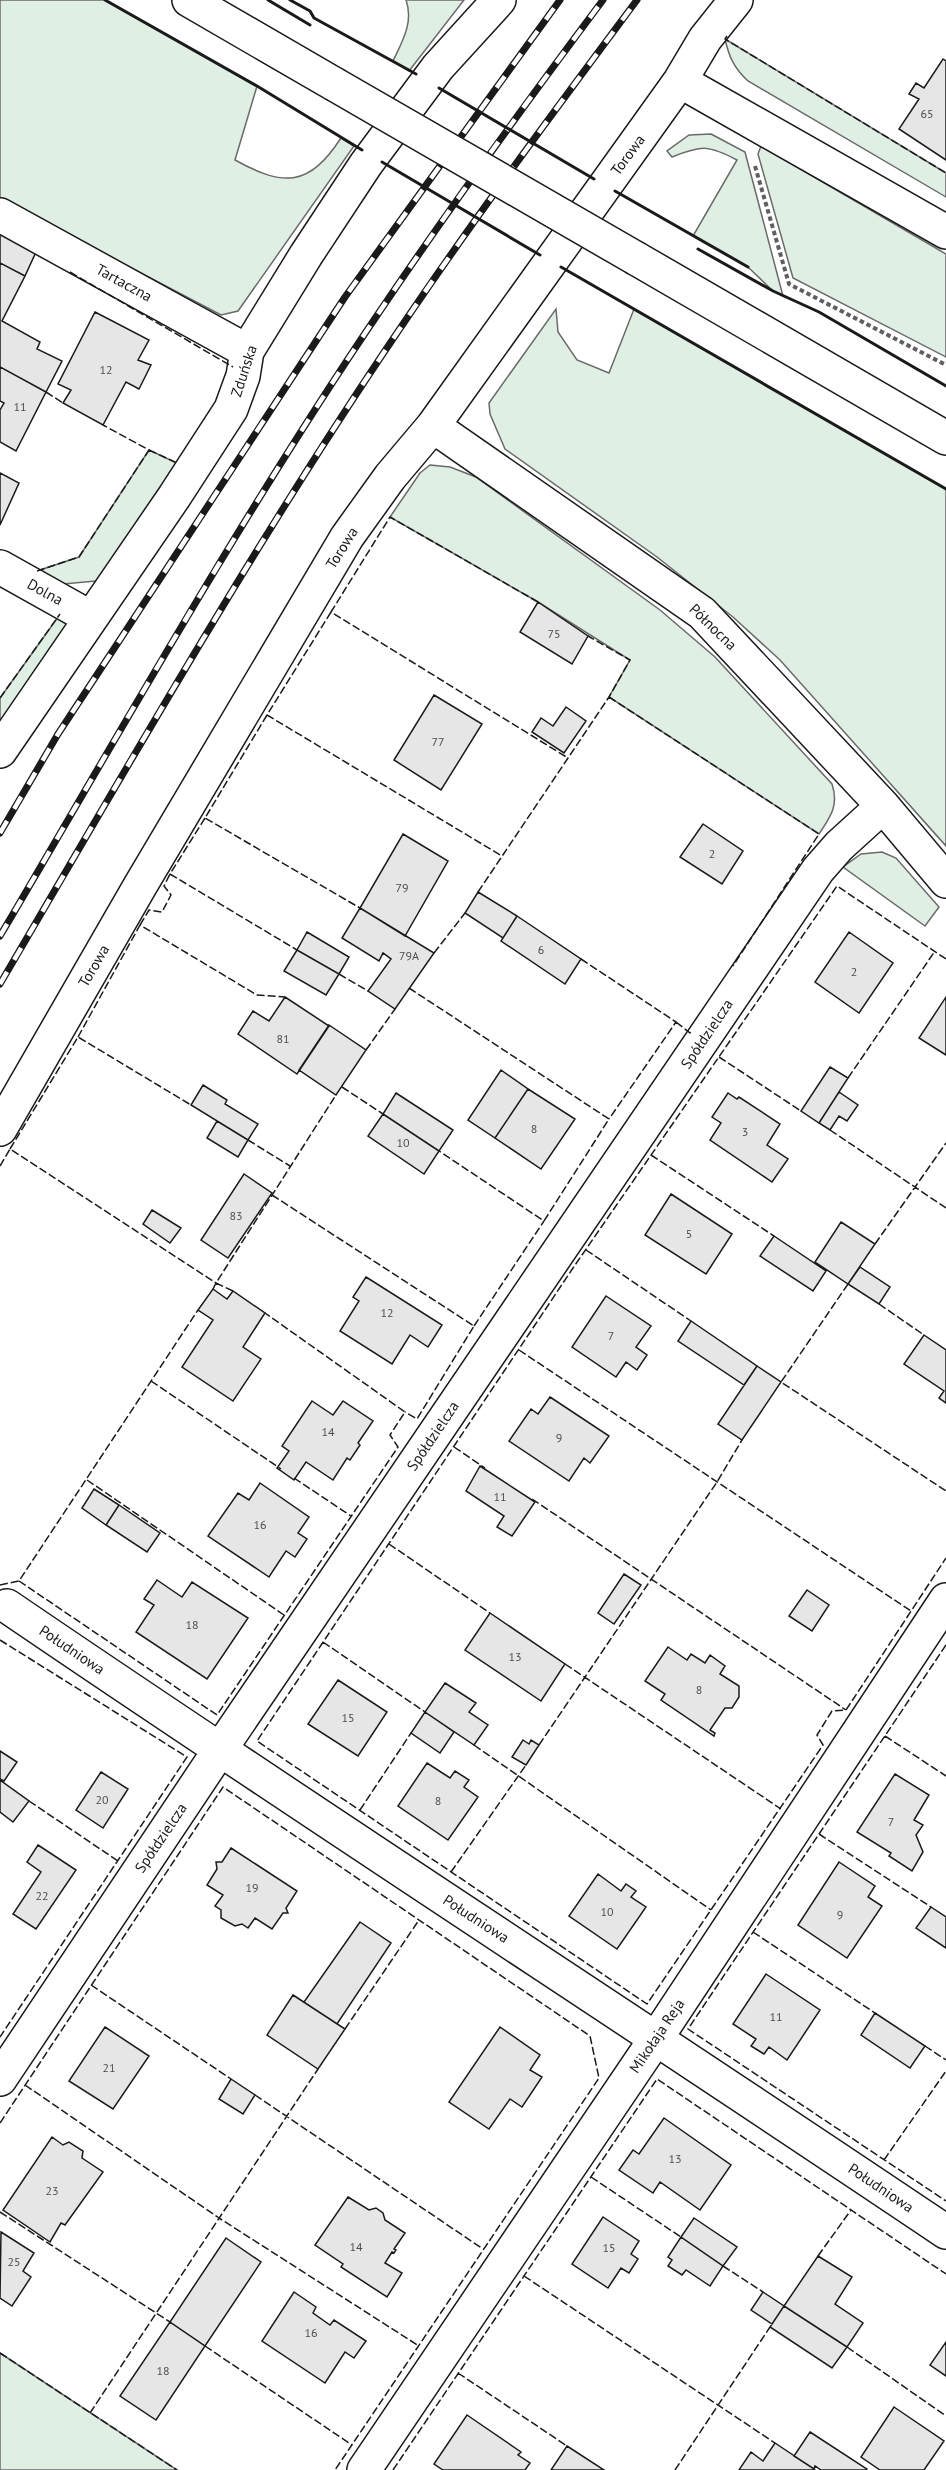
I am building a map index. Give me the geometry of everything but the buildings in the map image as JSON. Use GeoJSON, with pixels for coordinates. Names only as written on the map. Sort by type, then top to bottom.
{"type":"FeatureCollection","features":[{"type":"Feature","properties":{"kind":"street"},"geometry":{"type":"LineString","coordinates":[[189,0],[946,438]]}},
{"type":"Feature","properties":{"kind":"street","name":"Zduńska"},"geometry":{"type":"LineString","coordinates":[[0,751],[231,409],[243,376],[247,351],[366,164],[438,67],[499,0]]}},
{"type":"Feature","properties":{"kind":"street","name":"Torowa"},"geometry":{"type":"LineString","coordinates":[[0,1129],[140,886],[348,537],[390,477],[433,426],[681,81],[705,39],[736,0]]}},
{"type":"Feature","properties":{"kind":"street"},"geometry":{"type":"LineString","coordinates":[[681,81],[946,232]]}},
{"type":"Feature","properties":{"kind":"street","name":"Tartaczna"},"geometry":{"type":"LineString","coordinates":[[0,215],[247,351]]}},
{"type":"Feature","properties":{"kind":"street","name":"Północna"},"geometry":{"type":"LineString","coordinates":[[433,426],[702,613],[883,806],[946,881]]}},
{"type":"Feature","properties":{"kind":"street","name":"Dolna"},"geometry":{"type":"LineString","coordinates":[[0,567],[91,618]]}},
{"type":"Feature","properties":{"kind":"street","name":"Spółdzielcza"},"geometry":{"type":"LineString","coordinates":[[0,2079],[219,1750],[818,870],[839,846],[883,806]]}},
{"type":"Feature","properties":{"kind":"street","name":"Mikołaja Reja"},"geometry":{"type":"LineString","coordinates":[[364,2470],[657,2037],[946,1600]]}},
{"type":"Feature","properties":{"kind":"street","name":"Południowa"},"geometry":{"type":"LineString","coordinates":[[7,1606],[219,1750],[657,2037],[946,2232]]}},
{"type":"Feature","properties":{"kind":"path"},"geometry":{"type":"LineString","coordinates":[[752,157],[789,284],[946,365]]}},
{"type":"Feature","properties":{"kind":"green space"},"geometry":{"type":"Polygon","coordinates":[[[0,0],[105,0],[257,86],[235,160],[252,169],[282,178],[294,178],[318,166],[341,138],[354,146],[238,311],[221,315],[0,199],[0,0]]]}},
{"type":"Feature","properties":{"kind":"green space"},"geometry":{"type":"Polygon","coordinates":[[[406,0],[464,0],[409,71],[393,61],[408,24],[406,0]]]}},
{"type":"Feature","properties":{"kind":"green space"},"geometry":{"type":"Polygon","coordinates":[[[725,39],[946,173],[946,197],[748,81],[733,62],[725,39]]]}},
{"type":"Feature","properties":{"kind":"green space"},"geometry":{"type":"Polygon","coordinates":[[[711,134],[745,152],[783,296],[773,291],[748,267],[693,236],[737,160],[705,148],[672,157],[667,151],[689,135],[711,134]]]}},
{"type":"Feature","properties":{"kind":"green space"},"geometry":{"type":"Polygon","coordinates":[[[761,146],[946,254],[946,357],[793,278],[758,154],[761,146]]]}},
{"type":"Feature","properties":{"kind":"green space"},"geometry":{"type":"Polygon","coordinates":[[[556,309],[558,332],[577,360],[609,373],[634,309],[946,489],[946,846],[780,660],[733,617],[657,557],[505,449],[490,414],[489,403],[556,309]]]}},
{"type":"Feature","properties":{"kind":"green space"},"geometry":{"type":"Polygon","coordinates":[[[149,450],[181,465],[110,570],[96,581],[63,584],[37,571],[79,557],[149,450]]]}},
{"type":"Feature","properties":{"kind":"green space"},"geometry":{"type":"Polygon","coordinates":[[[430,465],[450,467],[476,477],[660,610],[715,657],[832,784],[835,798],[833,810],[819,834],[609,697],[630,660],[538,602],[390,517],[420,473],[430,465]]]}},
{"type":"Feature","properties":{"kind":"green space"},"geometry":{"type":"Polygon","coordinates":[[[61,613],[67,624],[0,725],[0,698],[61,613]]]}},
{"type":"Feature","properties":{"kind":"green space"},"geometry":{"type":"Polygon","coordinates":[[[882,852],[896,858],[939,907],[925,926],[843,867],[861,854],[882,852]]]}},
{"type":"Feature","properties":{"kind":"green space"},"geometry":{"type":"Polygon","coordinates":[[[0,2353],[177,2470],[0,2470],[0,2353]]]}},
{"type":"Feature","properties":{"kind":"railway"},"geometry":{"type":"LineString","coordinates":[[0,833],[58,734],[345,297],[560,0]]}},
{"type":"Feature","properties":{"kind":"railway"},"geometry":{"type":"LineString","coordinates":[[0,936],[184,622],[328,390],[405,274],[603,0]]}},
{"type":"Feature","properties":{"kind":"railway"},"geometry":{"type":"LineString","coordinates":[[0,984],[145,736],[294,490],[457,246],[637,0]]}},
{"type":"Feature","properties":{"kind":"fence"},"geometry":{"type":"LineString","coordinates":[[727,36],[725,39],[946,173]]}},
{"type":"Feature","properties":{"kind":"fence"},"geometry":{"type":"LineString","coordinates":[[70,272],[233,367]]}},
{"type":"Feature","properties":{"kind":"fence"},"geometry":{"type":"LineString","coordinates":[[46,392],[63,403]]}},
{"type":"Feature","properties":{"kind":"fence"},"geometry":{"type":"LineString","coordinates":[[37,571],[79,557],[149,450],[103,425]]}},
{"type":"Feature","properties":{"kind":"fence"},"geometry":{"type":"LineString","coordinates":[[149,450],[179,464]]}},
{"type":"Feature","properties":{"kind":"fence"},"geometry":{"type":"LineString","coordinates":[[538,602],[390,517],[331,612],[568,758]]}},
{"type":"Feature","properties":{"kind":"fence"},"geometry":{"type":"LineString","coordinates":[[331,612],[267,715],[502,856]]}},
{"type":"Feature","properties":{"kind":"fence"},"geometry":{"type":"LineString","coordinates":[[0,698],[60,614]]}},
{"type":"Feature","properties":{"kind":"fence"},"geometry":{"type":"LineString","coordinates":[[478,892],[609,697],[630,660],[588,636]]}},
{"type":"Feature","properties":{"kind":"fence"},"geometry":{"type":"LineString","coordinates":[[609,697],[819,834],[733,966]]}},
{"type":"Feature","properties":{"kind":"fence"},"geometry":{"type":"LineString","coordinates":[[267,715],[205,818],[360,908]]}},
{"type":"Feature","properties":{"kind":"fence"},"geometry":{"type":"LineString","coordinates":[[205,818],[170,874],[297,950]]}},
{"type":"Feature","properties":{"kind":"fence"},"geometry":{"type":"LineString","coordinates":[[140,925],[149,910],[162,912],[171,895],[164,886],[170,874]]}},
{"type":"Feature","properties":{"kind":"fence"},"geometry":{"type":"LineString","coordinates":[[946,959],[837,886],[573,1268],[257,1741],[647,2004],[823,1745],[817,1735],[832,1711],[846,1710],[946,1558]]}},
{"type":"Feature","properties":{"kind":"fence"},"geometry":{"type":"LineString","coordinates":[[434,953],[465,913]]}},
{"type":"Feature","properties":{"kind":"fence"},"geometry":{"type":"LineString","coordinates":[[78,1037],[140,925],[257,995],[285,997]]}},
{"type":"Feature","properties":{"kind":"fence"},"geometry":{"type":"LineString","coordinates":[[848,1078],[935,951]]}},
{"type":"Feature","properties":{"kind":"fence"},"geometry":{"type":"LineString","coordinates":[[581,959],[676,1022],[609,1119]]}},
{"type":"Feature","properties":{"kind":"fence"},"geometry":{"type":"LineString","coordinates":[[339,974],[368,991]]}},
{"type":"Feature","properties":{"kind":"fence"},"geometry":{"type":"LineString","coordinates":[[409,988],[609,1119],[544,1221],[439,1151]]}},
{"type":"Feature","properties":{"kind":"fence"},"geometry":{"type":"LineString","coordinates":[[366,1050],[395,1009]]}},
{"type":"Feature","properties":{"kind":"fence"},"geometry":{"type":"LineString","coordinates":[[676,1022],[690,1033],[691,1031]]}},
{"type":"Feature","properties":{"kind":"fence"},"geometry":{"type":"LineString","coordinates":[[10,1149],[78,1037],[191,1105]]}},
{"type":"Feature","properties":{"kind":"fence"},"geometry":{"type":"LineString","coordinates":[[719,1057],[801,1111]]}},
{"type":"Feature","properties":{"kind":"fence"},"geometry":{"type":"LineString","coordinates":[[342,1087],[383,1114]]}},
{"type":"Feature","properties":{"kind":"fence"},"geometry":{"type":"LineString","coordinates":[[233,1291],[216,1283],[336,1095]]}},
{"type":"Feature","properties":{"kind":"fence"},"geometry":{"type":"LineString","coordinates":[[830,1130],[946,1208]]}},
{"type":"Feature","properties":{"kind":"fence"},"geometry":{"type":"LineString","coordinates":[[248,1140],[290,1166]]}},
{"type":"Feature","properties":{"kind":"fence"},"geometry":{"type":"LineString","coordinates":[[875,1244],[946,1143]]}},
{"type":"Feature","properties":{"kind":"fence"},"geometry":{"type":"LineString","coordinates":[[0,1166],[10,1149],[216,1283],[213,1289]]}},
{"type":"Feature","properties":{"kind":"fence"},"geometry":{"type":"LineString","coordinates":[[651,1155],[774,1236]]}},
{"type":"Feature","properties":{"kind":"fence"},"geometry":{"type":"LineString","coordinates":[[272,1195],[474,1326],[417,1419],[405,1412]]}},
{"type":"Feature","properties":{"kind":"fence"},"geometry":{"type":"LineString","coordinates":[[474,1326],[544,1221]]}},
{"type":"Feature","properties":{"kind":"fence"},"geometry":{"type":"LineString","coordinates":[[586,1250],[691,1321]]}},
{"type":"Feature","properties":{"kind":"fence"},"geometry":{"type":"LineString","coordinates":[[848,1284],[781,1382],[946,1491]]}},
{"type":"Feature","properties":{"kind":"fence"},"geometry":{"type":"LineString","coordinates":[[879,1304],[924,1335]]}},
{"type":"Feature","properties":{"kind":"fence"},"geometry":{"type":"LineString","coordinates":[[0,1585],[19,1581],[198,1310]]}},
{"type":"Feature","properties":{"kind":"fence"},"geometry":{"type":"LineString","coordinates":[[19,1581],[217,1715],[398,1447],[390,1435],[405,1412],[265,1313]]}},
{"type":"Feature","properties":{"kind":"fence"},"geometry":{"type":"LineString","coordinates":[[519,1350],[911,1611]]}},
{"type":"Feature","properties":{"kind":"fence"},"geometry":{"type":"LineString","coordinates":[[151,1381],[281,1469]]}},
{"type":"Feature","properties":{"kind":"fence"},"geometry":{"type":"LineString","coordinates":[[539,1745],[717,1482],[742,1440]]}},
{"type":"Feature","properties":{"kind":"fence"},"geometry":{"type":"LineString","coordinates":[[454,1447],[485,1468]]}},
{"type":"Feature","properties":{"kind":"fence"},"geometry":{"type":"LineString","coordinates":[[294,1478],[351,1516]]}},
{"type":"Feature","properties":{"kind":"fence"},"geometry":{"type":"LineString","coordinates":[[87,1480],[284,1615]]}},
{"type":"Feature","properties":{"kind":"fence"},"geometry":{"type":"LineString","coordinates":[[532,1499],[846,1710]]}},
{"type":"Feature","properties":{"kind":"fence"},"geometry":{"type":"LineString","coordinates":[[389,1544],[490,1613]]}},
{"type":"Feature","properties":{"kind":"fence"},"geometry":{"type":"LineString","coordinates":[[0,1640],[187,1757],[0,2037]]}},
{"type":"Feature","properties":{"kind":"fence"},"geometry":{"type":"LineString","coordinates":[[323,1642],[425,1712]]}},
{"type":"Feature","properties":{"kind":"fence"},"geometry":{"type":"LineString","coordinates":[[946,1645],[688,2029],[946,2201]]}},
{"type":"Feature","properties":{"kind":"fence"},"geometry":{"type":"LineString","coordinates":[[565,1664],[781,1809]]}},
{"type":"Feature","properties":{"kind":"fence"},"geometry":{"type":"LineString","coordinates":[[360,1810],[411,1733]]}},
{"type":"Feature","properties":{"kind":"fence"},"geometry":{"type":"LineString","coordinates":[[885,1736],[946,1776]]}},
{"type":"Feature","properties":{"kind":"fence"},"geometry":{"type":"LineString","coordinates":[[474,1745],[711,1910]]}},
{"type":"Feature","properties":{"kind":"fence"},"geometry":{"type":"LineString","coordinates":[[451,1872],[526,1765]]}},
{"type":"Feature","properties":{"kind":"fence"},"geometry":{"type":"LineString","coordinates":[[0,2123],[223,1787],[590,2036],[599,2078],[335,2470]]}},
{"type":"Feature","properties":{"kind":"fence"},"geometry":{"type":"LineString","coordinates":[[29,1801],[118,1861]]}},
{"type":"Feature","properties":{"kind":"fence"},"geometry":{"type":"LineString","coordinates":[[819,1834],[931,1907]]}},
{"type":"Feature","properties":{"kind":"fence"},"geometry":{"type":"LineString","coordinates":[[345,2029],[419,1920]]}},
{"type":"Feature","properties":{"kind":"fence"},"geometry":{"type":"LineString","coordinates":[[753,1932],[875,2013]]}},
{"type":"Feature","properties":{"kind":"fence"},"geometry":{"type":"LineString","coordinates":[[91,1985],[231,2079]]}},
{"type":"Feature","properties":{"kind":"fence"},"geometry":{"type":"LineString","coordinates":[[925,2046],[946,2060]]}},
{"type":"Feature","properties":{"kind":"fence"},"geometry":{"type":"LineString","coordinates":[[90,2413],[318,2069]]}},
{"type":"Feature","properties":{"kind":"fence"},"geometry":{"type":"LineString","coordinates":[[884,2160],[946,2071]]}},
{"type":"Feature","properties":{"kind":"fence"},"geometry":{"type":"LineString","coordinates":[[393,2470],[657,2079],[946,2274]]}},
{"type":"Feature","properties":{"kind":"fence"},"geometry":{"type":"LineString","coordinates":[[25,2085],[219,2218],[419,2346]]}},
{"type":"Feature","properties":{"kind":"fence"},"geometry":{"type":"LineString","coordinates":[[255,2095],[483,2249]]}},
{"type":"Feature","properties":{"kind":"fence"},"geometry":{"type":"LineString","coordinates":[[591,2177],[681,2237]]}},
{"type":"Feature","properties":{"kind":"fence"},"geometry":{"type":"LineString","coordinates":[[818,2256],[851,2210]]}},
{"type":"Feature","properties":{"kind":"fence"},"geometry":{"type":"LineString","coordinates":[[0,2212],[170,2322]]}},
{"type":"Feature","properties":{"kind":"fence"},"geometry":{"type":"LineString","coordinates":[[723,2266],[763,2292]]}},
{"type":"Feature","properties":{"kind":"fence"},"geometry":{"type":"LineString","coordinates":[[524,2276],[775,2443]]}},
{"type":"Feature","properties":{"kind":"fence"},"geometry":{"type":"LineString","coordinates":[[675,2470],[770,2327]]}},
{"type":"Feature","properties":{"kind":"fence"},"geometry":{"type":"LineString","coordinates":[[205,2346],[352,2445]]}},
{"type":"Feature","properties":{"kind":"fence"},"geometry":{"type":"LineString","coordinates":[[847,2347],[946,2416]]}},
{"type":"Feature","properties":{"kind":"fence"},"geometry":{"type":"LineString","coordinates":[[0,2353],[177,2470]]}},
{"type":"Feature","properties":{"kind":"fence"},"geometry":{"type":"LineString","coordinates":[[458,2373],[567,2446]]}},
{"type":"Feature","properties":{"kind":"wall"},"geometry":{"type":"LineString","coordinates":[[105,0],[257,86],[362,150]]}},
{"type":"Feature","properties":{"kind":"wall"},"geometry":{"type":"LineString","coordinates":[[268,0],[310,25]]}},
{"type":"Feature","properties":{"kind":"wall"},"geometry":{"type":"LineString","coordinates":[[290,0],[310,11],[314,18],[416,74]]}},
{"type":"Feature","properties":{"kind":"wall"},"geometry":{"type":"LineString","coordinates":[[439,88],[594,179]]}},
{"type":"Feature","properties":{"kind":"wall"},"geometry":{"type":"LineString","coordinates":[[382,162],[540,255]]}},
{"type":"Feature","properties":{"kind":"wall"},"geometry":{"type":"LineString","coordinates":[[615,191],[748,267]]}},
{"type":"Feature","properties":{"kind":"wall"},"geometry":{"type":"LineString","coordinates":[[698,249],[773,291],[819,312],[946,386]]}},
{"type":"Feature","properties":{"kind":"wall"},"geometry":{"type":"LineString","coordinates":[[561,267],[946,489]]}}]}
